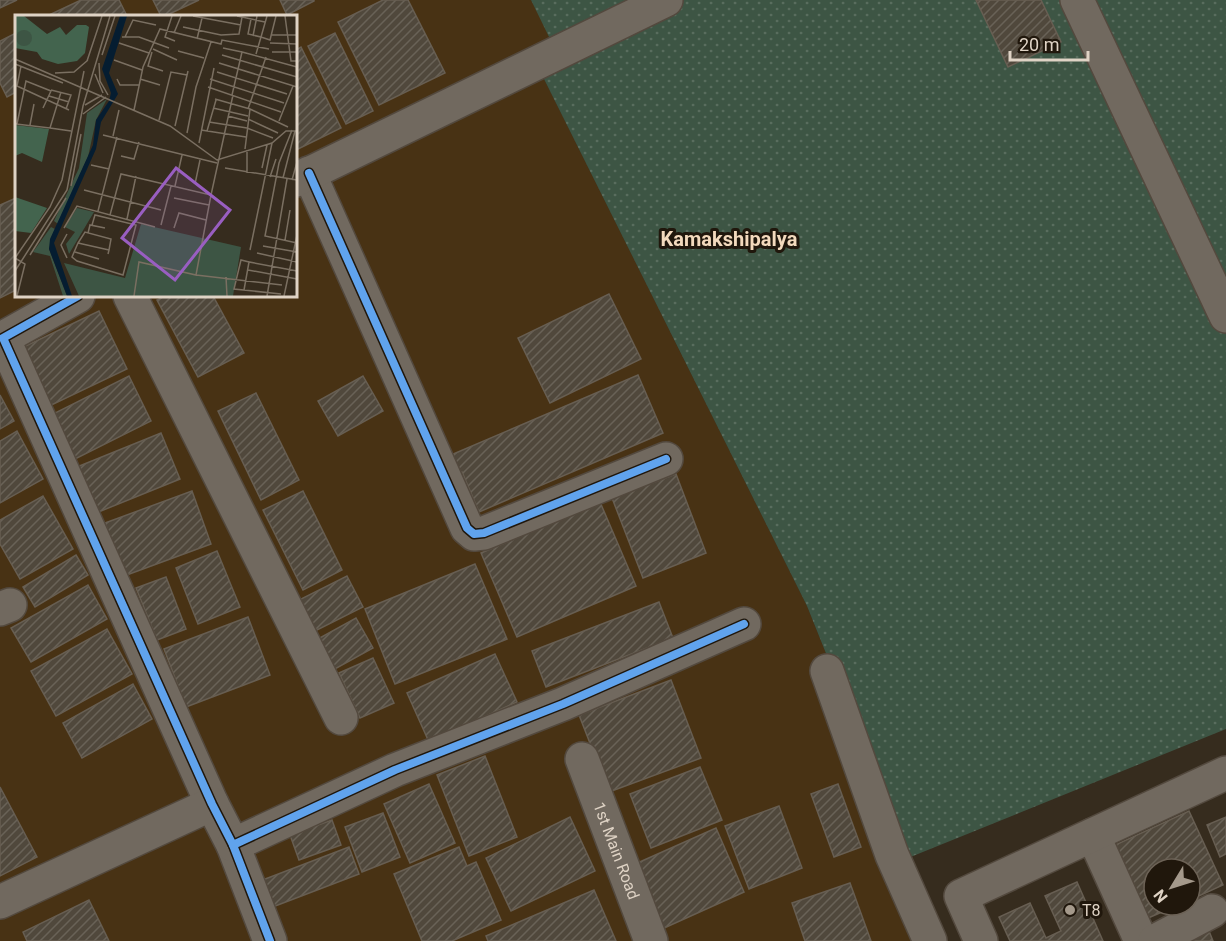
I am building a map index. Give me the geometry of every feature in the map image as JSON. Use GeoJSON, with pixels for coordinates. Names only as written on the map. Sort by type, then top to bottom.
{"type":"FeatureCollection","features":[{"type":"Feature","properties":{"kind":"street"},"geometry":{"type":"LineString","coordinates":[[666,0],[302,177],[467,528],[474,534],[484,533],[666,459]]}},
{"type":"Feature","properties":{"kind":"street"},"geometry":{"type":"LineString","coordinates":[[1077,0],[1226,316]]}},
{"type":"Feature","properties":{"kind":"street"},"geometry":{"type":"LineString","coordinates":[[76,297],[2,339],[212,804],[233,845],[270,941]]}},
{"type":"Feature","properties":{"kind":"street"},"geometry":{"type":"LineString","coordinates":[[130,297],[341,718]]}},
{"type":"Feature","properties":{"kind":"street"},"geometry":{"type":"LineString","coordinates":[[233,845],[395,770],[563,704],[744,624]]}},
{"type":"Feature","properties":{"kind":"street"},"geometry":{"type":"LineString","coordinates":[[827,671],[892,855],[930,941]]}},
{"type":"Feature","properties":{"kind":"street","name":"1st Main Road"},"geometry":{"type":"LineString","coordinates":[[582,759],[651,941]]}},
{"type":"Feature","properties":{"kind":"street"},"geometry":{"type":"LineString","coordinates":[[981,941],[961,896],[1226,773]]}},
{"type":"Feature","properties":{"kind":"street"},"geometry":{"type":"LineString","coordinates":[[0,902],[212,804]]}},
{"type":"Feature","properties":{"kind":"street"},"geometry":{"type":"LineString","coordinates":[[1093,835],[1141,941]]}},
{"type":"Feature","properties":{"kind":"street"},"geometry":{"type":"LineString","coordinates":[[1155,941],[1212,911]]}},
{"type":"Feature","properties":{"kind":"shaded area"},"geometry":{"type":"Polygon","coordinates":[[[0,0],[531,0],[551,39],[297,168],[297,15],[15,15],[15,297],[44,297],[0,319],[0,0]]]}},
{"type":"Feature","properties":{"kind":"shaded area"},"geometry":{"type":"Polygon","coordinates":[[[540,71],[807,606],[908,858],[945,941],[0,941],[0,353],[97,297],[297,297],[297,194],[540,71]]]}},
{"type":"Feature","properties":{"kind":"green space"},"geometry":{"type":"Polygon","coordinates":[[[531,0],[1226,0],[1226,729],[908,858],[807,606],[540,71],[550,39],[531,0]]]}},
{"type":"Feature","properties":{"kind":"building"},"geometry":{"type":"Polygon","coordinates":[[[0,0],[17,0],[0,8],[0,0]]]}},
{"type":"Feature","properties":{"kind":"building"},"geometry":{"type":"Polygon","coordinates":[[[81,0],[119,0],[126,15],[49,15],[81,0]]]}},
{"type":"Feature","properties":{"kind":"building"},"geometry":{"type":"Polygon","coordinates":[[[153,0],[199,0],[167,15],[160,15],[153,0]]]}},
{"type":"Feature","properties":{"kind":"building"},"geometry":{"type":"Polygon","coordinates":[[[280,0],[314,0],[314,1],[287,15],[280,0]]]}},
{"type":"Feature","properties":{"kind":"building"},"geometry":{"type":"Polygon","coordinates":[[[383,0],[408,0],[445,73],[379,105],[338,22],[383,0]]]}},
{"type":"Feature","properties":{"kind":"building"},"geometry":{"type":"Polygon","coordinates":[[[976,0],[1041,0],[1061,42],[1008,67],[976,0]]]}},
{"type":"Feature","properties":{"kind":"building"},"geometry":{"type":"Polygon","coordinates":[[[335,33],[373,111],[346,124],[308,46],[335,33]]]}},
{"type":"Feature","properties":{"kind":"building"},"geometry":{"type":"Polygon","coordinates":[[[15,34],[15,93],[7,97],[0,83],[0,41],[15,34]]]}},
{"type":"Feature","properties":{"kind":"building"},"geometry":{"type":"Polygon","coordinates":[[[301,47],[341,128],[297,150],[297,49],[301,47]]]}},
{"type":"Feature","properties":{"kind":"building"},"geometry":{"type":"Polygon","coordinates":[[[15,198],[15,290],[0,298],[0,205],[15,198]]]}},
{"type":"Feature","properties":{"kind":"building"},"geometry":{"type":"Polygon","coordinates":[[[609,294],[641,359],[550,403],[518,338],[609,294]]]}},
{"type":"Feature","properties":{"kind":"building"},"geometry":{"type":"Polygon","coordinates":[[[163,297],[214,297],[244,353],[198,377],[157,300],[163,297]]]}},
{"type":"Feature","properties":{"kind":"building"},"geometry":{"type":"Polygon","coordinates":[[[99,311],[127,369],[43,409],[15,351],[99,311]]]}},
{"type":"Feature","properties":{"kind":"building"},"geometry":{"type":"Polygon","coordinates":[[[638,375],[663,433],[479,512],[462,472],[451,476],[444,458],[638,375]]]}},
{"type":"Feature","properties":{"kind":"building"},"geometry":{"type":"Polygon","coordinates":[[[129,376],[151,421],[69,462],[47,417],[129,376]]]}},
{"type":"Feature","properties":{"kind":"building"},"geometry":{"type":"Polygon","coordinates":[[[363,376],[383,411],[338,436],[318,401],[363,376]]]}},
{"type":"Feature","properties":{"kind":"building"},"geometry":{"type":"Polygon","coordinates":[[[256,393],[299,480],[261,500],[218,411],[256,393]]]}},
{"type":"Feature","properties":{"kind":"building"},"geometry":{"type":"Polygon","coordinates":[[[0,395],[14,421],[0,429],[0,395]]]}},
{"type":"Feature","properties":{"kind":"building"},"geometry":{"type":"Polygon","coordinates":[[[17,431],[43,479],[0,503],[0,441],[17,431]]]}},
{"type":"Feature","properties":{"kind":"building"},"geometry":{"type":"Polygon","coordinates":[[[161,433],[180,479],[96,513],[77,467],[161,433]]]}},
{"type":"Feature","properties":{"kind":"building"},"geometry":{"type":"Polygon","coordinates":[[[676,474],[706,553],[643,578],[612,498],[676,474]]]}},
{"type":"Feature","properties":{"kind":"building"},"geometry":{"type":"Polygon","coordinates":[[[192,491],[211,544],[124,576],[105,523],[192,491]]]}},
{"type":"Feature","properties":{"kind":"building"},"geometry":{"type":"Polygon","coordinates":[[[303,491],[342,570],[303,590],[263,510],[303,491]]]}},
{"type":"Feature","properties":{"kind":"building"},"geometry":{"type":"Polygon","coordinates":[[[43,496],[73,549],[20,579],[0,544],[0,520],[43,496]]]}},
{"type":"Feature","properties":{"kind":"building"},"geometry":{"type":"Polygon","coordinates":[[[600,502],[636,586],[517,637],[481,553],[600,502]]]}},
{"type":"Feature","properties":{"kind":"building"},"geometry":{"type":"Polygon","coordinates":[[[217,551],[240,607],[198,624],[176,568],[217,551]]]}},
{"type":"Feature","properties":{"kind":"building"},"geometry":{"type":"Polygon","coordinates":[[[76,555],[88,575],[35,607],[23,587],[76,555]]]}},
{"type":"Feature","properties":{"kind":"building"},"geometry":{"type":"Polygon","coordinates":[[[475,564],[507,639],[395,684],[365,609],[475,564]]]}},
{"type":"Feature","properties":{"kind":"building"},"geometry":{"type":"Polygon","coordinates":[[[347,576],[363,607],[313,632],[297,601],[347,576]]]}},
{"type":"Feature","properties":{"kind":"building"},"geometry":{"type":"Polygon","coordinates":[[[166,577],[186,629],[157,640],[136,588],[166,577]]]}},
{"type":"Feature","properties":{"kind":"building"},"geometry":{"type":"Polygon","coordinates":[[[88,585],[107,619],[31,662],[11,628],[88,585]]]}},
{"type":"Feature","properties":{"kind":"building"},"geometry":{"type":"Polygon","coordinates":[[[659,602],[673,638],[546,687],[532,651],[659,602]]]}},
{"type":"Feature","properties":{"kind":"building"},"geometry":{"type":"Polygon","coordinates":[[[248,617],[270,675],[186,707],[164,649],[248,617]]]}},
{"type":"Feature","properties":{"kind":"building"},"geometry":{"type":"Polygon","coordinates":[[[356,618],[373,648],[333,670],[316,640],[356,618]]]}},
{"type":"Feature","properties":{"kind":"building"},"geometry":{"type":"Polygon","coordinates":[[[107,629],[132,674],[56,716],[31,671],[107,629]]]}},
{"type":"Feature","properties":{"kind":"building"},"geometry":{"type":"Polygon","coordinates":[[[495,654],[517,702],[429,742],[407,693],[495,654]]]}},
{"type":"Feature","properties":{"kind":"building"},"geometry":{"type":"Polygon","coordinates":[[[373,658],[394,703],[360,718],[339,673],[373,658]]]}},
{"type":"Feature","properties":{"kind":"building"},"geometry":{"type":"Polygon","coordinates":[[[671,680],[701,758],[609,792],[579,715],[671,680]]]}},
{"type":"Feature","properties":{"kind":"building"},"geometry":{"type":"Polygon","coordinates":[[[133,684],[152,719],[82,758],[63,723],[133,684]]]}},
{"type":"Feature","properties":{"kind":"building"},"geometry":{"type":"Polygon","coordinates":[[[485,756],[517,837],[469,856],[437,775],[485,756]]]}},
{"type":"Feature","properties":{"kind":"building"},"geometry":{"type":"Polygon","coordinates":[[[700,767],[722,820],[651,848],[630,794],[700,767]]]}},
{"type":"Feature","properties":{"kind":"building"},"geometry":{"type":"Polygon","coordinates":[[[429,784],[455,843],[410,863],[384,804],[429,784]]]}},
{"type":"Feature","properties":{"kind":"building"},"geometry":{"type":"Polygon","coordinates":[[[838,784],[861,847],[834,857],[811,794],[838,784]]]}},
{"type":"Feature","properties":{"kind":"building"},"geometry":{"type":"Polygon","coordinates":[[[0,787],[37,857],[0,876],[0,787]]]}},
{"type":"Feature","properties":{"kind":"building"},"geometry":{"type":"Polygon","coordinates":[[[779,806],[802,868],[749,889],[725,826],[779,806]]]}},
{"type":"Feature","properties":{"kind":"building"},"geometry":{"type":"Polygon","coordinates":[[[1189,811],[1223,885],[1202,895],[1202,857],[1142,857],[1142,910],[1113,846],[1189,811]]]}},
{"type":"Feature","properties":{"kind":"building"},"geometry":{"type":"Polygon","coordinates":[[[383,813],[400,857],[362,872],[345,827],[383,813]]]}},
{"type":"Feature","properties":{"kind":"building"},"geometry":{"type":"Polygon","coordinates":[[[570,817],[595,871],[511,911],[486,858],[570,817]]]}},
{"type":"Feature","properties":{"kind":"building"},"geometry":{"type":"Polygon","coordinates":[[[1226,817],[1226,854],[1220,857],[1207,825],[1226,817]]]}},
{"type":"Feature","properties":{"kind":"building"},"geometry":{"type":"Polygon","coordinates":[[[332,820],[341,845],[299,860],[290,835],[332,820]]]}},
{"type":"Feature","properties":{"kind":"building"},"geometry":{"type":"Polygon","coordinates":[[[716,828],[744,892],[662,929],[633,865],[716,828]]]}},
{"type":"Feature","properties":{"kind":"building"},"geometry":{"type":"Polygon","coordinates":[[[349,847],[359,874],[270,908],[260,881],[349,847]]]}},
{"type":"Feature","properties":{"kind":"building"},"geometry":{"type":"Polygon","coordinates":[[[459,847],[467,866],[476,862],[501,920],[452,941],[422,941],[394,874],[459,847]]]}},
{"type":"Feature","properties":{"kind":"building","name":"T8"},"geometry":{"type":"Polygon","coordinates":[[[1077,882],[1103,941],[1010,941],[999,917],[1030,903],[1046,938],[1061,931],[1045,896],[1077,882]]]}},
{"type":"Feature","properties":{"kind":"building"},"geometry":{"type":"Polygon","coordinates":[[[850,883],[871,941],[805,941],[792,903],[850,883]]]}},
{"type":"Feature","properties":{"kind":"building"},"geometry":{"type":"Polygon","coordinates":[[[594,890],[616,941],[488,941],[486,936],[594,890]]]}},
{"type":"Feature","properties":{"kind":"building"},"geometry":{"type":"Polygon","coordinates":[[[89,900],[109,941],[27,941],[23,932],[89,900]]]}},
{"type":"Feature","properties":{"kind":"building"},"geometry":{"type":"Polygon","coordinates":[[[1207,926],[1213,941],[1176,941],[1207,926]]]}},
{"type":"Feature","properties":{"kind":"cycle path"},"geometry":{"type":"LineString","coordinates":[[309,173],[467,528],[474,534],[484,533],[666,459]]}},
{"type":"Feature","properties":{"kind":"cycle path"},"geometry":{"type":"LineString","coordinates":[[76,297],[3,338],[212,804],[233,845],[270,941]]}},
{"type":"Feature","properties":{"kind":"cycle path"},"geometry":{"type":"LineString","coordinates":[[233,845],[395,770],[563,704],[744,624]]}},
{"type":"Feature","properties":{"kind":"place","name":"T8"},"geometry":{"type":"Point","coordinates":[1070,910]}},
{"type":"Feature","properties":{"kind":"district","name":"Kamakshipalya"},"geometry":{"type":"Point","coordinates":[729,239]}}]}
